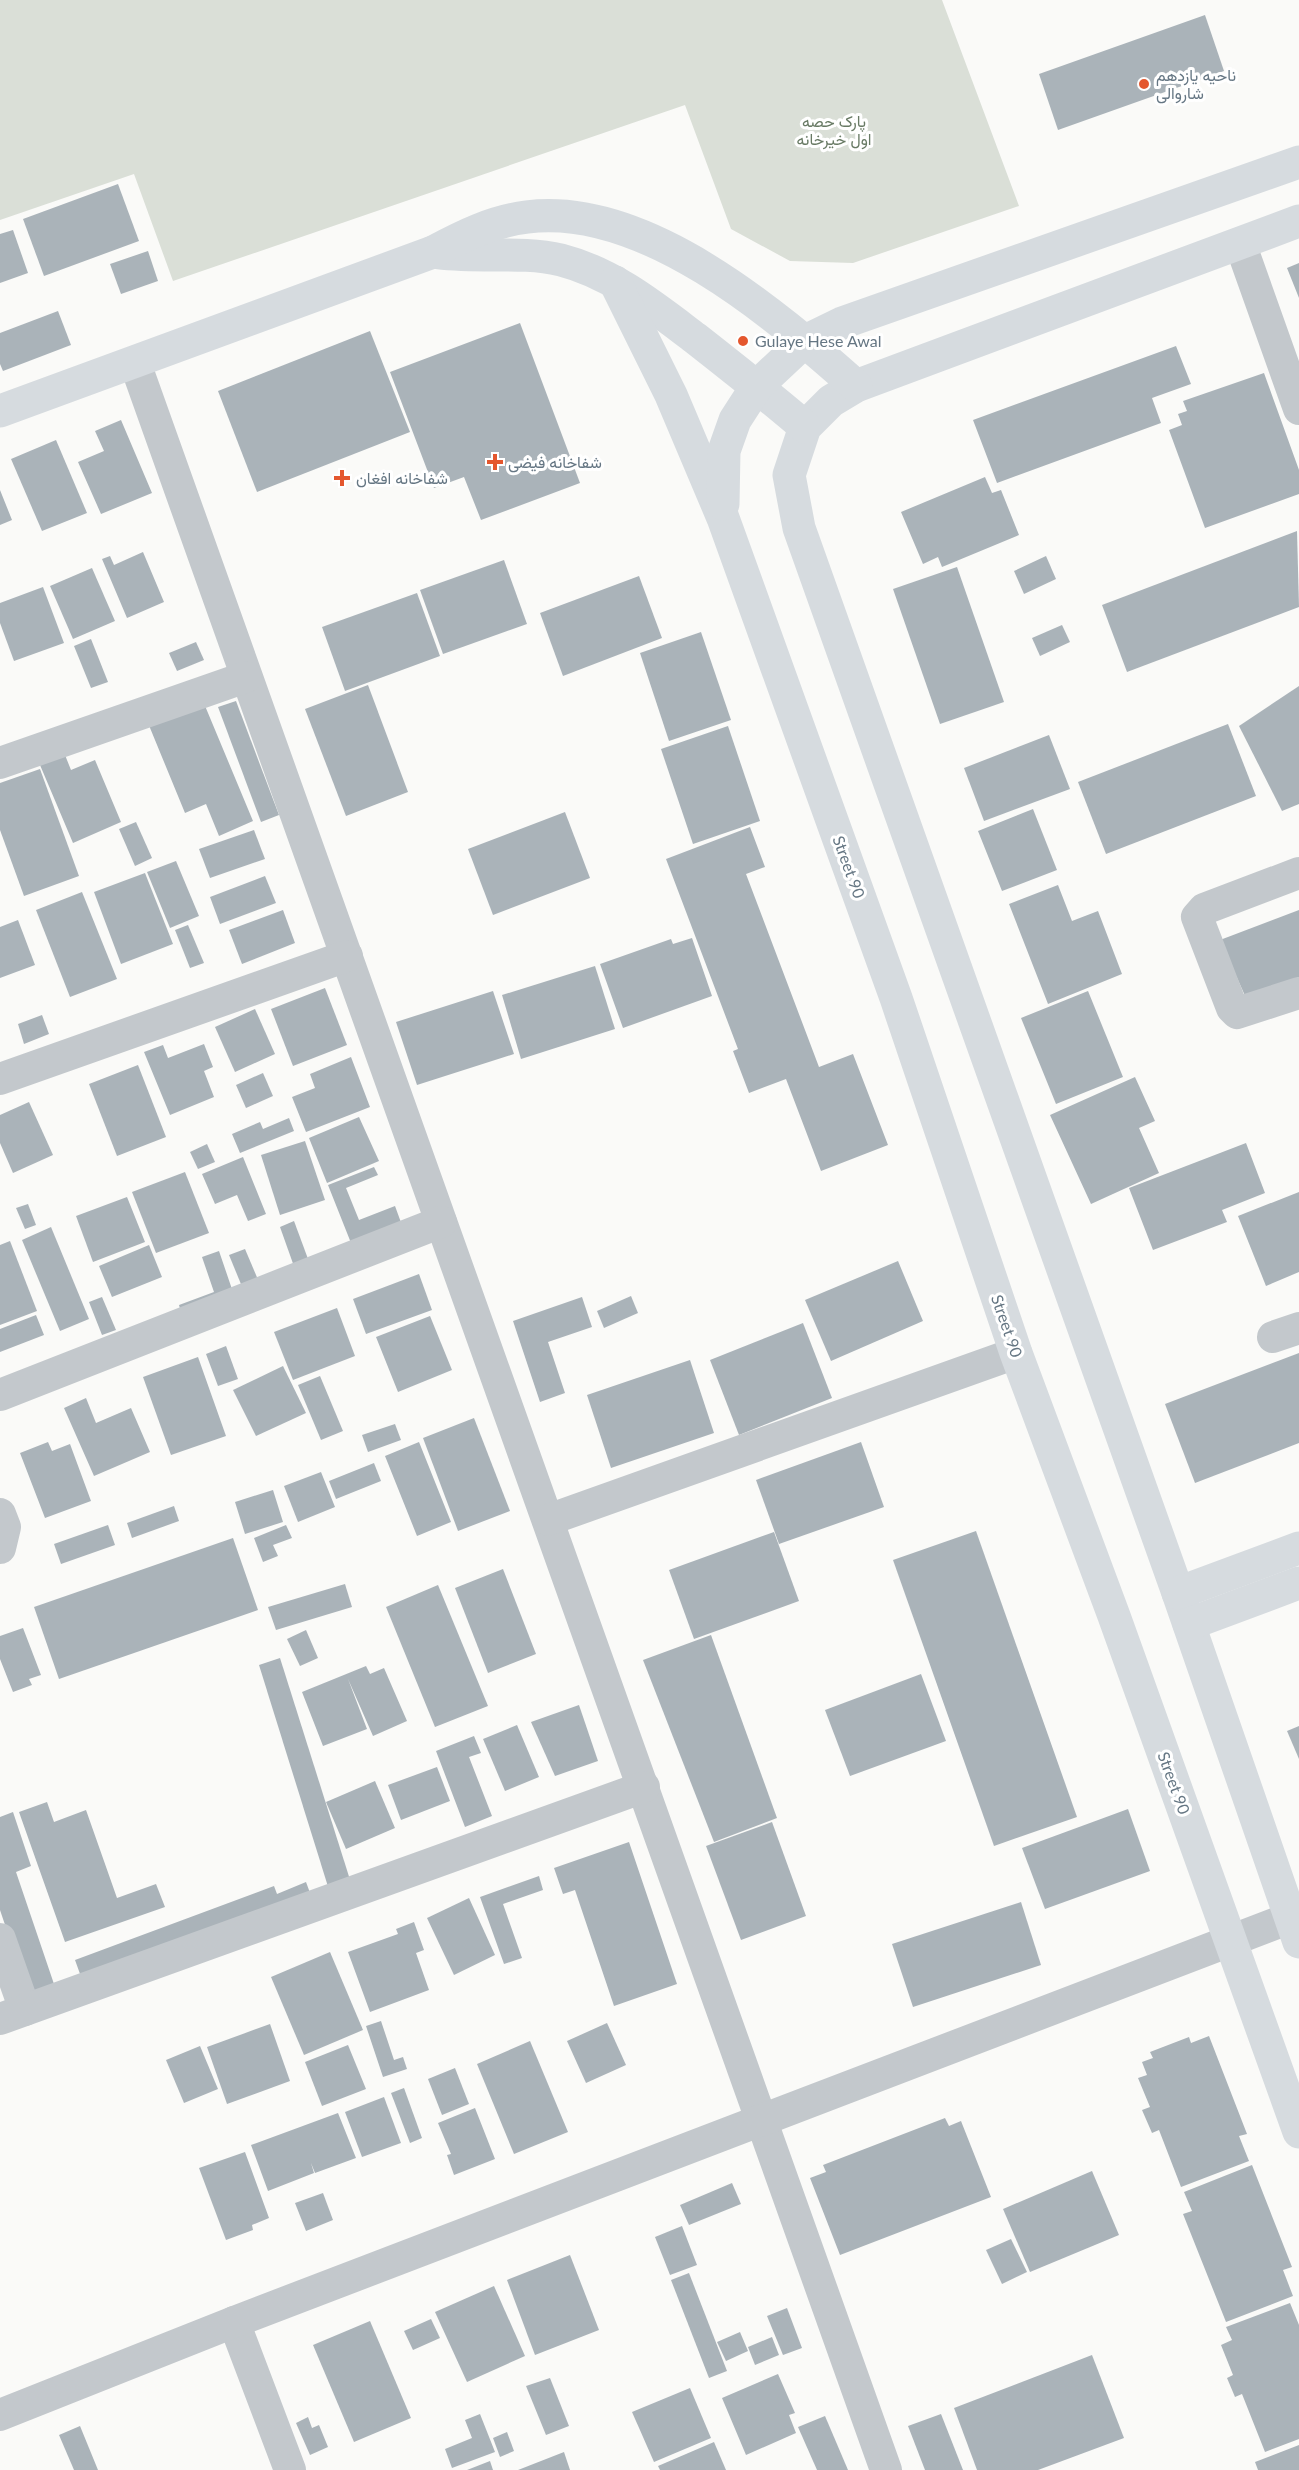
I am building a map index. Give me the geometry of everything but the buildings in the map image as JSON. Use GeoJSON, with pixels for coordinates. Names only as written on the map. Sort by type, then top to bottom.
{"type":"FeatureCollection","features":[{"type":"Feature","properties":{"kind":"main road"},"geometry":{"type":"LineString","coordinates":[[723,518],[724,451],[735,420],[757,386],[805,341],[842,323],[1299,162]]}},
{"type":"Feature","properties":{"kind":"main road"},"geometry":{"type":"LineString","coordinates":[[0,411],[433,252],[489,225],[528,216],[587,218],[634,231],[681,255],[734,289],[805,341],[856,386]]}},
{"type":"Feature","properties":{"kind":"main road"},"geometry":{"type":"LineString","coordinates":[[1295,1930],[1189,1624],[799,528],[789,475],[806,427],[831,401],[856,386],[1299,221]]}},
{"type":"Feature","properties":{"kind":"main road"},"geometry":{"type":"LineString","coordinates":[[433,252],[461,256],[522,254],[551,259],[615,282],[652,306],[757,386],[806,427]]}},
{"type":"Feature","properties":{"kind":"main road","name":"Street 90"},"geometry":{"type":"LineString","coordinates":[[615,282],[671,395],[723,518],[896,998],[1016,1353],[1299,2132]]}},
{"type":"Feature","properties":{"kind":"main road"},"geometry":{"type":"LineString","coordinates":[[1178,1593],[1299,1548]]}},
{"type":"Feature","properties":{"kind":"main road"},"geometry":{"type":"LineString","coordinates":[[1189,1624],[1299,1583]]}},
{"type":"Feature","properties":{"kind":"street"},"geometry":{"type":"LineString","coordinates":[[1240,243],[1299,409]]}},
{"type":"Feature","properties":{"kind":"street"},"geometry":{"type":"LineString","coordinates":[[135,363],[886,2470]]}},
{"type":"Feature","properties":{"kind":"street"},"geometry":{"type":"LineString","coordinates":[[0,763],[246,677]]}},
{"type":"Feature","properties":{"kind":"street"},"geometry":{"type":"LineString","coordinates":[[1299,873],[1204,909],[1197,917],[1232,1008],[1237,1012],[1299,993]]}},
{"type":"Feature","properties":{"kind":"street"},"geometry":{"type":"LineString","coordinates":[[0,1079],[347,956]]}},
{"type":"Feature","properties":{"kind":"street"},"geometry":{"type":"LineString","coordinates":[[0,1395],[441,1222]]}},
{"type":"Feature","properties":{"kind":"street"},"geometry":{"type":"LineString","coordinates":[[548,1520],[1016,1353]]}},
{"type":"Feature","properties":{"kind":"street"},"geometry":{"type":"LineString","coordinates":[[0,1514],[5,1527],[0,1548]]}},
{"type":"Feature","properties":{"kind":"street"},"geometry":{"type":"LineString","coordinates":[[0,1939],[12,2015],[644,1787]]}},
{"type":"Feature","properties":{"kind":"street"},"geometry":{"type":"LineString","coordinates":[[0,2415],[234,2322],[1231,1940],[1295,1930]]}},
{"type":"Feature","properties":{"kind":"street"},"geometry":{"type":"LineString","coordinates":[[234,2322],[290,2470]]}},
{"type":"Feature","properties":{"kind":"green space","name":"پارک حصه اول خیرخانه"},"geometry":{"type":"Polygon","coordinates":[[[0,0],[942,0],[1019,206],[853,263],[790,261],[731,229],[685,105],[173,281],[134,174],[0,220],[0,0]]]}},
{"type":"Feature","properties":{"kind":"place","name":"ناحیه یازدهم شاروالی"},"geometry":{"type":"Point","coordinates":[1144,84]}},
{"type":"Feature","properties":{"kind":"place","name":"Gulaye Hese Awal"},"geometry":{"type":"Point","coordinates":[743,341]}},
{"type":"Feature","properties":{"kind":"place","name":"شفاخانه فیضی"},"geometry":{"type":"Point","coordinates":[495,462]}},
{"type":"Feature","properties":{"kind":"place","name":"شفاخانه افغان"},"geometry":{"type":"Point","coordinates":[342,478]}}]}
